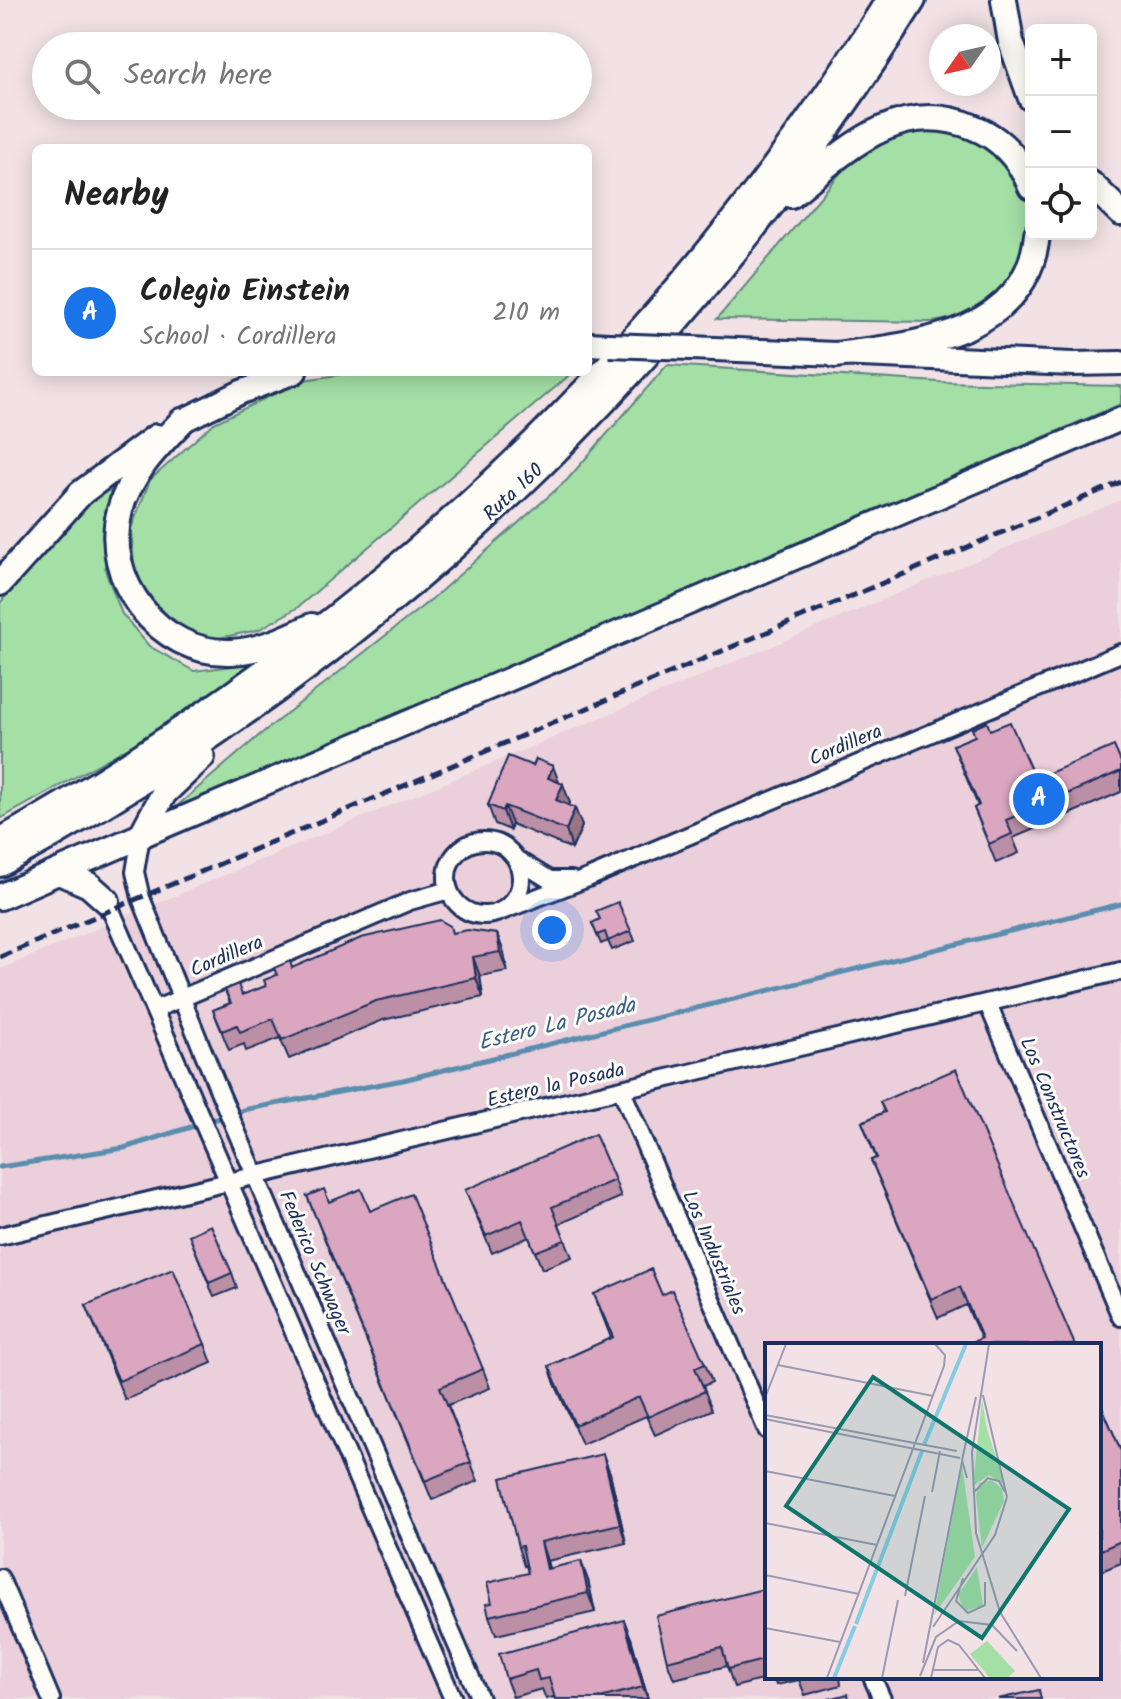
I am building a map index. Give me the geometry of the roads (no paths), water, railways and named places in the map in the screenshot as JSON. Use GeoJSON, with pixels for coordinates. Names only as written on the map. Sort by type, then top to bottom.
{"type":"FeatureCollection","features":[{"type":"Feature","properties":{"kind":"highway","name":"Ruta 160"},"geometry":{"type":"LineString","coordinates":[[0,841],[198,720],[357,603],[519,460],[652,321],[780,162],[889,0]]}},
{"type":"Feature","properties":{"kind":"highway","name":"Ruta 160"},"geometry":{"type":"LineString","coordinates":[[0,864],[123,793],[253,709],[374,617],[519,490],[667,336],[765,217],[858,86],[913,0]]}},
{"type":"Feature","properties":{"kind":"highway"},"geometry":{"type":"LineString","coordinates":[[1004,0],[1011,42],[1030,96]]}},
{"type":"Feature","properties":{"kind":"highway"},"geometry":{"type":"LineString","coordinates":[[765,217],[857,141],[891,123],[914,118],[957,121],[984,132],[1016,159],[1025,176]]}},
{"type":"Feature","properties":{"kind":"highway"},"geometry":{"type":"LineString","coordinates":[[1097,190],[1121,213]]}},
{"type":"Feature","properties":{"kind":"highway"},"geometry":{"type":"LineString","coordinates":[[835,355],[923,342],[959,331],[988,317],[1024,280],[1036,240]]}},
{"type":"Feature","properties":{"kind":"highway"},"geometry":{"type":"LineString","coordinates":[[182,421],[138,472],[119,512],[118,559],[127,587],[143,612],[180,641],[204,649],[229,652],[272,643],[357,603]]}},
{"type":"Feature","properties":{"kind":"highway"},"geometry":{"type":"LineString","coordinates":[[0,583],[81,493],[127,456],[182,421]]}},
{"type":"Feature","properties":{"kind":"highway"},"geometry":{"type":"LineString","coordinates":[[0,897],[141,836],[164,793],[253,709]]}},
{"type":"Feature","properties":{"kind":"highway"},"geometry":{"type":"LineString","coordinates":[[59,872],[89,885],[107,901]]}},
{"type":"Feature","properties":{"kind":"main road"},"geometry":{"type":"LineString","coordinates":[[598,344],[1121,363]]}},
{"type":"Feature","properties":{"kind":"main road"},"geometry":{"type":"LineString","coordinates":[[182,421],[241,392],[284,376]]}},
{"type":"Feature","properties":{"kind":"main road"},"geometry":{"type":"LineString","coordinates":[[141,836],[1121,419]]}},
{"type":"Feature","properties":{"kind":"street","name":"Cordillera"},"geometry":{"type":"LineString","coordinates":[[588,878],[550,880],[516,859],[498,843],[486,840],[463,847],[448,866],[449,890],[463,909],[475,914],[499,912],[588,878],[1121,653]]}},
{"type":"Feature","properties":{"kind":"street","name":"Federico Schwager"},"geometry":{"type":"LineString","coordinates":[[141,836],[136,860],[137,882],[181,998],[480,1699]]}},
{"type":"Feature","properties":{"kind":"street"},"geometry":{"type":"LineString","coordinates":[[499,912],[517,896],[521,883],[516,859]]}},
{"type":"Feature","properties":{"kind":"street","name":"Cordillera"},"geometry":{"type":"LineString","coordinates":[[156,1009],[410,901],[449,890]]}},
{"type":"Feature","properties":{"kind":"street"},"geometry":{"type":"LineString","coordinates":[[107,901],[231,1180],[453,1699]]}},
{"type":"Feature","properties":{"kind":"street","name":"Estero la Posada"},"geometry":{"type":"LineString","coordinates":[[0,1236],[1121,971]]}},
{"type":"Feature","properties":{"kind":"street","name":"Los Constructores"},"geometry":{"type":"LineString","coordinates":[[988,1004],[1121,1317]]}},
{"type":"Feature","properties":{"kind":"street","name":"Los Industriales"},"geometry":{"type":"LineString","coordinates":[[622,1091],[765,1425]]}},
{"type":"Feature","properties":{"kind":"street"},"geometry":{"type":"LineString","coordinates":[[313,1373],[336,1366]]}},
{"type":"Feature","properties":{"kind":"street"},"geometry":{"type":"LineString","coordinates":[[395,1564],[420,1556]]}},
{"type":"Feature","properties":{"kind":"street"},"geometry":{"type":"LineString","coordinates":[[0,1578],[51,1699]]}},
{"type":"Feature","properties":{"kind":"street"},"geometry":{"type":"LineString","coordinates":[[873,1679],[882,1699]]}},
{"type":"Feature","properties":{"kind":"waterway","name":"Estero La Posada"},"geometry":{"type":"LineString","coordinates":[[0,1167],[124,1148],[248,1109],[403,1080],[1121,904]]}},
{"type":"Feature","properties":{"kind":"railway"},"geometry":{"type":"LineString","coordinates":[[0,957],[1121,482]]}},
{"type":"Feature","properties":{"kind":"place","name":"Colegio Einstein"},"geometry":{"type":"Point","coordinates":[1039,799]}}]}
